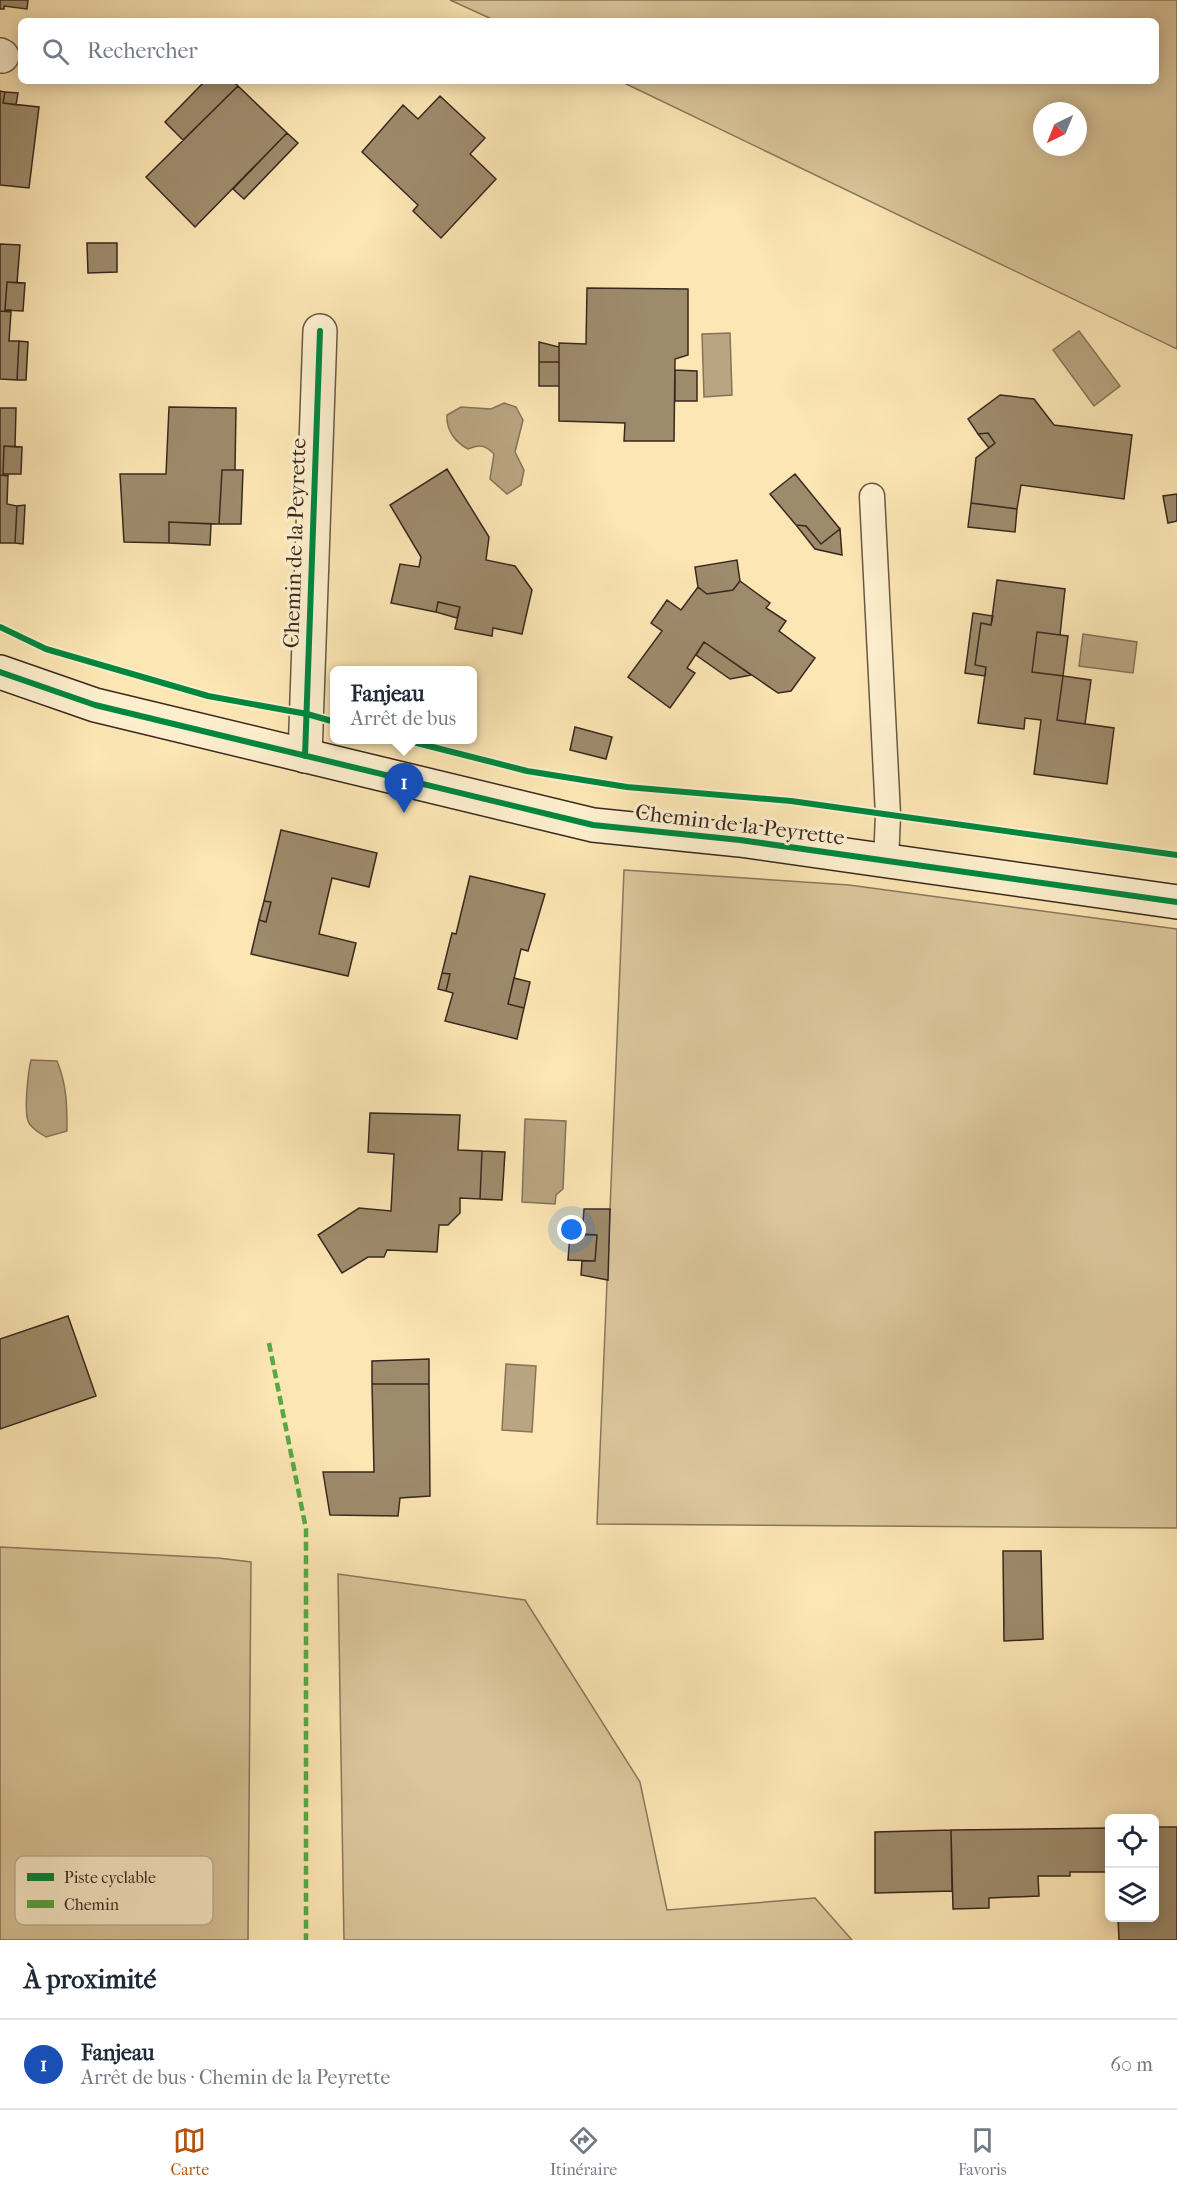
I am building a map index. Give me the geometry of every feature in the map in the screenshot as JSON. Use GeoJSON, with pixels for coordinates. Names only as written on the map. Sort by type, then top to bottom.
{"type":"FeatureCollection","features":[{"type":"Feature","properties":{"kind":"street","name":"Chemin de la Peyrette"},"geometry":{"type":"LineString","coordinates":[[304,756],[320,331]]}},
{"type":"Feature","properties":{"kind":"street","name":"Chemin de la Peyrette"},"geometry":{"type":"LineString","coordinates":[[0,672],[94,705],[593,825],[740,840],[1177,902]]}},
{"type":"Feature","properties":{"kind":"lane"},"geometry":{"type":"LineString","coordinates":[[872,496],[888,814],[886,861]]}},
{"type":"Feature","properties":{"kind":"shaded area"},"geometry":{"type":"Polygon","coordinates":[[[450,0],[1177,0],[1177,349],[626,84],[1159,84],[1159,18],[489,18],[450,0]]]}},
{"type":"Feature","properties":{"kind":"shaded area"},"geometry":{"type":"Polygon","coordinates":[[[1079,331],[1120,386],[1094,406],[1053,350],[1079,331]]]}},
{"type":"Feature","properties":{"kind":"shaded area"},"geometry":{"type":"Polygon","coordinates":[[[730,333],[732,395],[704,397],[702,334],[730,333]]]}},
{"type":"Feature","properties":{"kind":"shaded area"},"geometry":{"type":"Polygon","coordinates":[[[504,403],[516,407],[523,420],[515,452],[524,470],[521,485],[507,494],[490,479],[494,454],[482,446],[468,449],[463,446],[452,435],[447,420],[447,415],[461,407],[491,409],[504,403]]]}},
{"type":"Feature","properties":{"kind":"shaded area"},"geometry":{"type":"Polygon","coordinates":[[[1083,634],[1137,642],[1133,673],[1079,666],[1083,634]]]}},
{"type":"Feature","properties":{"kind":"shaded area"},"geometry":{"type":"Polygon","coordinates":[[[624,870],[849,885],[1177,929],[1177,1528],[597,1524],[624,870]]]}},
{"type":"Feature","properties":{"kind":"shaded area"},"geometry":{"type":"Polygon","coordinates":[[[31,1060],[57,1061],[65,1087],[67,1131],[46,1137],[29,1124],[26,1100],[31,1060]]]}},
{"type":"Feature","properties":{"kind":"shaded area"},"geometry":{"type":"Polygon","coordinates":[[[525,1119],[566,1121],[563,1189],[556,1195],[555,1204],[522,1202],[525,1119]]]}},
{"type":"Feature","properties":{"kind":"shaded area"},"geometry":{"type":"Polygon","coordinates":[[[506,1364],[536,1366],[532,1432],[502,1430],[506,1364]]]}},
{"type":"Feature","properties":{"kind":"shaded area"},"geometry":{"type":"Polygon","coordinates":[[[0,1547],[218,1558],[251,1562],[248,1940],[0,1940],[0,1547]]]}},
{"type":"Feature","properties":{"kind":"shaded area"},"geometry":{"type":"Polygon","coordinates":[[[338,1574],[525,1600],[640,1782],[667,1910],[815,1898],[852,1940],[344,1940],[338,1574]]]}},
{"type":"Feature","properties":{"kind":"building"},"geometry":{"type":"Polygon","coordinates":[[[0,0],[28,0],[27,9],[4,6],[4,9],[0,9],[0,0]]]}},
{"type":"Feature","properties":{"kind":"building"},"geometry":{"type":"Polygon","coordinates":[[[202,84],[236,84],[238,86],[183,140],[165,122],[202,84]]]}},
{"type":"Feature","properties":{"kind":"building"},"geometry":{"type":"Polygon","coordinates":[[[238,86],[287,133],[195,227],[146,177],[238,86]]]}},
{"type":"Feature","properties":{"kind":"building"},"geometry":{"type":"Polygon","coordinates":[[[0,91],[5,92],[3,103],[39,107],[29,188],[0,185],[0,91]]]}},
{"type":"Feature","properties":{"kind":"building"},"geometry":{"type":"Polygon","coordinates":[[[5,92],[18,93],[16,105],[3,103],[5,92]]]}},
{"type":"Feature","properties":{"kind":"building"},"geometry":{"type":"Polygon","coordinates":[[[440,96],[485,138],[470,154],[496,179],[441,238],[413,211],[418,205],[362,152],[403,105],[418,119],[440,96]]]}},
{"type":"Feature","properties":{"kind":"building"},"geometry":{"type":"Polygon","coordinates":[[[287,133],[298,143],[244,199],[233,189],[287,133]]]}},
{"type":"Feature","properties":{"kind":"building"},"geometry":{"type":"Polygon","coordinates":[[[87,243],[117,243],[117,272],[88,273],[87,243]]]}},
{"type":"Feature","properties":{"kind":"building"},"geometry":{"type":"Polygon","coordinates":[[[0,244],[20,245],[17,283],[7,282],[5,310],[11,310],[11,312],[0,311],[0,244]]]}},
{"type":"Feature","properties":{"kind":"building"},"geometry":{"type":"Polygon","coordinates":[[[7,282],[25,283],[23,311],[5,310],[7,282]]]}},
{"type":"Feature","properties":{"kind":"building"},"geometry":{"type":"Polygon","coordinates":[[[587,288],[688,289],[688,355],[675,359],[674,441],[624,441],[625,423],[559,421],[559,343],[586,344],[587,288]]]}},
{"type":"Feature","properties":{"kind":"building"},"geometry":{"type":"Polygon","coordinates":[[[0,311],[11,312],[9,341],[19,341],[17,380],[0,379],[0,311]]]}},
{"type":"Feature","properties":{"kind":"building"},"geometry":{"type":"Polygon","coordinates":[[[19,341],[28,342],[26,380],[17,380],[19,341]]]}},
{"type":"Feature","properties":{"kind":"building"},"geometry":{"type":"Polygon","coordinates":[[[539,342],[559,347],[559,362],[539,362],[539,342]]]}},
{"type":"Feature","properties":{"kind":"building"},"geometry":{"type":"Polygon","coordinates":[[[539,362],[559,362],[559,386],[539,386],[539,362]]]}},
{"type":"Feature","properties":{"kind":"building"},"geometry":{"type":"Polygon","coordinates":[[[675,370],[697,371],[697,401],[675,401],[675,370]]]}},
{"type":"Feature","properties":{"kind":"building"},"geometry":{"type":"Polygon","coordinates":[[[1000,395],[1034,399],[1054,425],[1132,435],[1124,499],[1021,485],[1017,509],[971,503],[976,458],[995,443],[988,433],[978,434],[968,419],[1000,395]]]}},
{"type":"Feature","properties":{"kind":"building"},"geometry":{"type":"Polygon","coordinates":[[[169,407],[236,408],[235,470],[222,470],[219,524],[169,522],[169,543],[124,542],[120,474],[166,474],[169,407]]]}},
{"type":"Feature","properties":{"kind":"building"},"geometry":{"type":"Polygon","coordinates":[[[0,408],[16,408],[15,447],[4,446],[3,474],[8,474],[8,476],[0,475],[0,408]]]}},
{"type":"Feature","properties":{"kind":"building"},"geometry":{"type":"Polygon","coordinates":[[[988,433],[995,443],[989,448],[978,434],[988,433]]]}},
{"type":"Feature","properties":{"kind":"building"},"geometry":{"type":"Polygon","coordinates":[[[4,446],[22,447],[21,474],[3,474],[4,446]]]}},
{"type":"Feature","properties":{"kind":"building"},"geometry":{"type":"Polygon","coordinates":[[[447,469],[489,537],[486,560],[515,566],[532,590],[522,634],[493,628],[492,636],[455,629],[460,607],[438,602],[436,612],[391,603],[400,564],[419,567],[421,557],[390,505],[447,469]]]}},
{"type":"Feature","properties":{"kind":"building"},"geometry":{"type":"Polygon","coordinates":[[[222,470],[243,470],[241,524],[219,524],[222,470]]]}},
{"type":"Feature","properties":{"kind":"building"},"geometry":{"type":"Polygon","coordinates":[[[795,474],[840,529],[821,544],[806,526],[796,525],[770,494],[795,474]]]}},
{"type":"Feature","properties":{"kind":"building"},"geometry":{"type":"Polygon","coordinates":[[[0,475],[8,476],[7,504],[17,506],[15,543],[0,543],[0,475]]]}},
{"type":"Feature","properties":{"kind":"building"},"geometry":{"type":"Polygon","coordinates":[[[1177,494],[1177,521],[1168,523],[1163,496],[1177,494]]]}},
{"type":"Feature","properties":{"kind":"building"},"geometry":{"type":"Polygon","coordinates":[[[971,503],[1017,509],[1015,532],[968,527],[971,503]]]}},
{"type":"Feature","properties":{"kind":"building"},"geometry":{"type":"Polygon","coordinates":[[[25,505],[23,544],[15,543],[17,506],[25,505]]]}},
{"type":"Feature","properties":{"kind":"building"},"geometry":{"type":"Polygon","coordinates":[[[169,522],[211,524],[210,545],[169,543],[169,522]]]}},
{"type":"Feature","properties":{"kind":"building"},"geometry":{"type":"Polygon","coordinates":[[[796,525],[806,526],[821,544],[840,529],[842,555],[815,549],[796,525]]]}},
{"type":"Feature","properties":{"kind":"building"},"geometry":{"type":"Polygon","coordinates":[[[737,560],[740,581],[733,590],[707,594],[698,587],[695,567],[737,560]]]}},
{"type":"Feature","properties":{"kind":"building"},"geometry":{"type":"Polygon","coordinates":[[[997,580],[1065,589],[1060,635],[1037,632],[1032,672],[1063,676],[1057,720],[1114,728],[1107,784],[1034,774],[1041,720],[1025,718],[1024,729],[978,723],[986,667],[975,665],[981,623],[991,625],[997,580]]]}},
{"type":"Feature","properties":{"kind":"building"},"geometry":{"type":"Polygon","coordinates":[[[740,581],[770,603],[766,608],[786,621],[779,631],[815,658],[791,691],[778,693],[704,642],[687,668],[695,673],[670,708],[628,677],[662,631],[651,623],[667,600],[681,610],[698,587],[707,594],[733,590],[740,581]]]}},
{"type":"Feature","properties":{"kind":"building"},"geometry":{"type":"Polygon","coordinates":[[[438,602],[460,607],[457,618],[436,612],[438,602]]]}},
{"type":"Feature","properties":{"kind":"building"},"geometry":{"type":"Polygon","coordinates":[[[973,613],[993,616],[991,625],[981,623],[975,665],[986,667],[985,676],[965,673],[973,613]]]}},
{"type":"Feature","properties":{"kind":"building"},"geometry":{"type":"Polygon","coordinates":[[[1037,632],[1068,636],[1063,676],[1032,672],[1037,632]]]}},
{"type":"Feature","properties":{"kind":"building"},"geometry":{"type":"Polygon","coordinates":[[[704,642],[751,675],[730,679],[696,655],[704,642]]]}},
{"type":"Feature","properties":{"kind":"building"},"geometry":{"type":"Polygon","coordinates":[[[1063,676],[1091,680],[1085,724],[1057,720],[1063,676]]]}},
{"type":"Feature","properties":{"kind":"building"},"geometry":{"type":"Polygon","coordinates":[[[575,727],[612,737],[606,759],[570,750],[575,727]]]}},
{"type":"Feature","properties":{"kind":"building"},"geometry":{"type":"Polygon","coordinates":[[[281,830],[377,853],[369,887],[332,878],[319,934],[356,943],[348,976],[251,954],[259,920],[266,922],[271,902],[264,901],[281,830]]]}},
{"type":"Feature","properties":{"kind":"building"},"geometry":{"type":"Polygon","coordinates":[[[470,876],[545,894],[528,951],[521,949],[508,1004],[524,1008],[517,1039],[445,1021],[453,993],[446,991],[450,974],[442,973],[452,933],[456,934],[470,876]]]}},
{"type":"Feature","properties":{"kind":"building"},"geometry":{"type":"Polygon","coordinates":[[[264,901],[271,902],[266,922],[259,920],[264,901]]]}},
{"type":"Feature","properties":{"kind":"building"},"geometry":{"type":"Polygon","coordinates":[[[442,973],[450,974],[446,991],[438,989],[442,973]]]}},
{"type":"Feature","properties":{"kind":"building"},"geometry":{"type":"Polygon","coordinates":[[[514,978],[530,982],[524,1008],[508,1004],[514,978]]]}},
{"type":"Feature","properties":{"kind":"building"},"geometry":{"type":"Polygon","coordinates":[[[370,1113],[460,1115],[458,1150],[482,1151],[480,1199],[460,1198],[460,1213],[448,1225],[439,1225],[437,1252],[387,1250],[384,1257],[368,1257],[342,1273],[318,1235],[359,1208],[391,1211],[394,1154],[368,1152],[370,1113]]]}},
{"type":"Feature","properties":{"kind":"building"},"geometry":{"type":"Polygon","coordinates":[[[482,1151],[505,1152],[502,1200],[480,1199],[482,1151]]]}},
{"type":"Feature","properties":{"kind":"building"},"geometry":{"type":"Polygon","coordinates":[[[584,1209],[610,1209],[608,1280],[581,1275],[582,1261],[595,1261],[597,1235],[582,1235],[584,1209]]]}},
{"type":"Feature","properties":{"kind":"building"},"geometry":{"type":"Polygon","coordinates":[[[570,1233],[597,1235],[595,1261],[568,1260],[570,1233]]]}},
{"type":"Feature","properties":{"kind":"building"},"geometry":{"type":"Polygon","coordinates":[[[68,1316],[96,1396],[0,1429],[0,1339],[68,1316]]]}},
{"type":"Feature","properties":{"kind":"building"},"geometry":{"type":"Polygon","coordinates":[[[429,1359],[429,1384],[372,1384],[372,1361],[429,1359]]]}},
{"type":"Feature","properties":{"kind":"building"},"geometry":{"type":"Polygon","coordinates":[[[372,1384],[429,1384],[430,1496],[400,1498],[398,1516],[330,1515],[323,1472],[374,1472],[372,1384]]]}},
{"type":"Feature","properties":{"kind":"building"},"geometry":{"type":"Polygon","coordinates":[[[1003,1551],[1041,1551],[1043,1639],[1004,1641],[1003,1551]]]}},
{"type":"Feature","properties":{"kind":"building"},"geometry":{"type":"Polygon","coordinates":[[[1159,1827],[1177,1827],[1177,1940],[1119,1940],[1118,1922],[1159,1922],[1159,1827]]]}},
{"type":"Feature","properties":{"kind":"building"},"geometry":{"type":"Polygon","coordinates":[[[1105,1828],[1105,1872],[1070,1872],[1070,1876],[1038,1876],[1039,1896],[989,1898],[989,1908],[953,1909],[951,1830],[1105,1828]]]}},
{"type":"Feature","properties":{"kind":"building"},"geometry":{"type":"Polygon","coordinates":[[[951,1830],[952,1891],[875,1893],[875,1832],[951,1830]]]}},
{"type":"Feature","properties":{"kind":"marked path"},"geometry":{"type":"LineString","coordinates":[[269,1343],[306,1529],[306,1940]]}},
{"type":"Feature","properties":{"kind":"cycle path"},"geometry":{"type":"LineString","coordinates":[[305,756],[320,331]]}},
{"type":"Feature","properties":{"kind":"cycle path"},"geometry":{"type":"LineString","coordinates":[[0,627],[46,649],[208,696],[307,714],[330,721]]}},
{"type":"Feature","properties":{"kind":"cycle path"},"geometry":{"type":"LineString","coordinates":[[0,672],[95,705],[593,825],[740,840],[1177,902]]}},
{"type":"Feature","properties":{"kind":"cycle path"},"geometry":{"type":"LineString","coordinates":[[421,744],[527,771],[627,787],[791,801],[1177,855]]}},
{"type":"Feature","properties":{"kind":"place","name":"Fanjeau"},"geometry":{"type":"Point","coordinates":[404,813]}}]}
